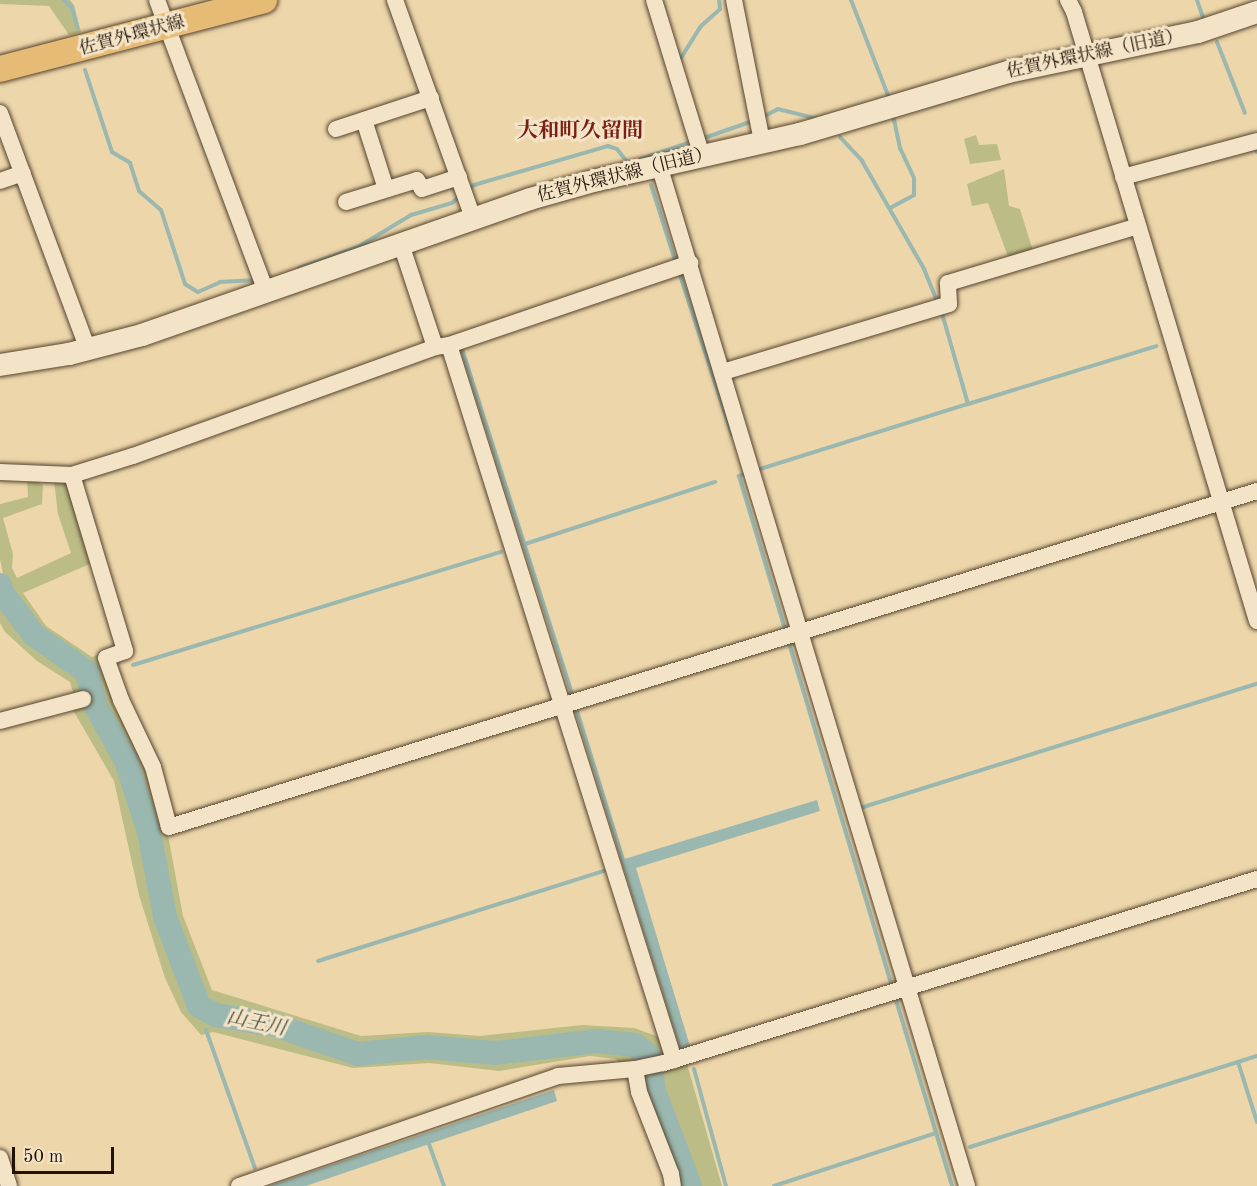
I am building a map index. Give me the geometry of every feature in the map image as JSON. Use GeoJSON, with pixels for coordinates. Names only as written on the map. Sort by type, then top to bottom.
{"type":"FeatureCollection","features":[{"type":"Feature","properties":{"kind":"main road","name":"佐賀外環状線"},"geometry":{"type":"LineString","coordinates":[[0,69],[264,0]]}},
{"type":"Feature","properties":{"kind":"street"},"geometry":{"type":"LineString","coordinates":[[157,0],[262,281]]}},
{"type":"Feature","properties":{"kind":"street"},"geometry":{"type":"LineString","coordinates":[[395,0],[471,211]]}},
{"type":"Feature","properties":{"kind":"street"},"geometry":{"type":"LineString","coordinates":[[654,0],[698,145]]}},
{"type":"Feature","properties":{"kind":"street"},"geometry":{"type":"LineString","coordinates":[[734,0],[758,127]]}},
{"type":"Feature","properties":{"kind":"street"},"geometry":{"type":"LineString","coordinates":[[1068,0],[1074,12],[1257,621]]}},
{"type":"Feature","properties":{"kind":"street","name":"佐賀外環状線（旧道）"},"geometry":{"type":"LineString","coordinates":[[0,364],[88,349],[142,335],[262,281],[401,244],[471,211],[530,199],[659,165],[698,145],[758,127],[897,107],[1008,72],[1198,32],[1257,12]]}},
{"type":"Feature","properties":{"kind":"street"},"geometry":{"type":"LineString","coordinates":[[336,129],[430,98]]}},
{"type":"Feature","properties":{"kind":"street"},"geometry":{"type":"LineString","coordinates":[[0,113],[88,349]]}},
{"type":"Feature","properties":{"kind":"street"},"geometry":{"type":"LineString","coordinates":[[364,120],[386,189]]}},
{"type":"Feature","properties":{"kind":"street"},"geometry":{"type":"LineString","coordinates":[[1123,177],[1257,141]]}},
{"type":"Feature","properties":{"kind":"street"},"geometry":{"type":"LineString","coordinates":[[659,165],[967,1186]]}},
{"type":"Feature","properties":{"kind":"street"},"geometry":{"type":"LineString","coordinates":[[0,181],[22,173]]}},
{"type":"Feature","properties":{"kind":"street"},"geometry":{"type":"LineString","coordinates":[[346,202],[417,180],[422,189],[460,181]]}},
{"type":"Feature","properties":{"kind":"street"},"geometry":{"type":"LineString","coordinates":[[723,372],[949,304],[948,283],[1138,226]]}},
{"type":"Feature","properties":{"kind":"street"},"geometry":{"type":"LineString","coordinates":[[401,244],[442,346],[561,707],[669,1061]]}},
{"type":"Feature","properties":{"kind":"street"},"geometry":{"type":"LineString","coordinates":[[0,472],[72,475],[133,456],[442,346],[690,263]]}},
{"type":"Feature","properties":{"kind":"street"},"geometry":{"type":"LineString","coordinates":[[72,475],[125,651],[106,658],[121,700],[153,766],[170,827],[1257,491]]}},
{"type":"Feature","properties":{"kind":"street"},"geometry":{"type":"LineString","coordinates":[[0,721],[83,699]]}},
{"type":"Feature","properties":{"kind":"street"},"geometry":{"type":"LineString","coordinates":[[239,1186],[558,1076],[635,1069],[669,1061],[1257,879]]}},
{"type":"Feature","properties":{"kind":"street"},"geometry":{"type":"LineString","coordinates":[[635,1069],[639,1092],[671,1174],[673,1186]]}},
{"type":"Feature","properties":{"kind":"street"},"geometry":{"type":"LineString","coordinates":[[0,1158],[9,1186]]}},
{"type":"Feature","properties":{"kind":"green space"},"geometry":{"type":"Polygon","coordinates":[[[0,0],[70,0],[74,5],[81,32],[69,35],[49,6],[0,4],[0,0]]]}},
{"type":"Feature","properties":{"kind":"green space"},"geometry":{"type":"Polygon","coordinates":[[[976,135],[979,145],[997,144],[1001,160],[970,164],[964,139],[976,135]]]}},
{"type":"Feature","properties":{"kind":"green space"},"geometry":{"type":"Polygon","coordinates":[[[1004,169],[1009,206],[1020,209],[1033,251],[1009,259],[988,203],[972,206],[967,184],[1004,169]]]}},
{"type":"Feature","properties":{"kind":"green space"},"geometry":{"type":"Polygon","coordinates":[[[27,475],[43,485],[42,504],[3,518],[13,554],[12,568],[17,578],[71,553],[58,514],[54,481],[69,480],[92,563],[23,593],[46,626],[92,657],[99,654],[114,707],[148,764],[168,835],[183,916],[212,990],[361,1036],[428,1032],[480,1036],[582,1025],[634,1028],[659,1037],[665,1052],[657,1054],[636,1038],[588,1034],[497,1047],[431,1041],[362,1049],[276,1021],[216,1008],[201,997],[171,918],[155,826],[137,767],[102,706],[92,672],[40,634],[6,588],[0,559],[0,504],[28,497],[27,475]]]}},
{"type":"Feature","properties":{"kind":"green space"},"geometry":{"type":"Polygon","coordinates":[[[0,595],[24,633],[81,673],[95,719],[121,765],[142,825],[157,913],[193,1006],[207,1017],[270,1029],[356,1057],[422,1053],[495,1059],[598,1044],[631,1050],[642,1060],[620,1064],[616,1059],[590,1056],[499,1071],[429,1063],[353,1068],[213,1032],[201,1035],[181,1012],[165,978],[139,895],[114,781],[73,710],[74,696],[70,682],[37,661],[5,632],[0,623],[0,595]]]}},
{"type":"Feature","properties":{"kind":"green space"},"geometry":{"type":"Polygon","coordinates":[[[687,1064],[722,1186],[696,1186],[688,1159],[660,1090],[659,1070],[687,1064]]]}},
{"type":"Feature","properties":{"kind":"water"},"geometry":{"type":"Polygon","coordinates":[[[817,800],[820,811],[636,868],[690,1046],[680,1049],[621,860],[817,800]]]}},
{"type":"Feature","properties":{"kind":"water"},"geometry":{"type":"Polygon","coordinates":[[[554,1090],[557,1101],[306,1186],[269,1186],[554,1090]]]}},
{"type":"Feature","properties":{"kind":"waterway"},"geometry":{"type":"LineString","coordinates":[[64,0],[72,8],[77,27]]}},
{"type":"Feature","properties":{"kind":"waterway"},"geometry":{"type":"LineString","coordinates":[[679,61],[700,27],[720,9],[719,0]]}},
{"type":"Feature","properties":{"kind":"waterway"},"geometry":{"type":"LineString","coordinates":[[851,0],[889,98]]}},
{"type":"Feature","properties":{"kind":"waterway"},"geometry":{"type":"LineString","coordinates":[[1197,0],[1203,17]]}},
{"type":"Feature","properties":{"kind":"waterway"},"geometry":{"type":"LineString","coordinates":[[1217,42],[1245,113]]}},
{"type":"Feature","properties":{"kind":"waterway"},"geometry":{"type":"LineString","coordinates":[[85,70],[112,152],[130,163],[139,191],[161,210],[185,284],[198,292],[220,282],[257,280]]}},
{"type":"Feature","properties":{"kind":"waterway"},"geometry":{"type":"LineString","coordinates":[[763,117],[778,109],[818,119]]}},
{"type":"Feature","properties":{"kind":"waterway"},"geometry":{"type":"LineString","coordinates":[[890,208],[914,195],[914,178],[900,148],[894,119]]}},
{"type":"Feature","properties":{"kind":"waterway"},"geometry":{"type":"LineString","coordinates":[[701,139],[753,121]]}},
{"type":"Feature","properties":{"kind":"waterway"},"geometry":{"type":"LineString","coordinates":[[840,137],[862,161],[924,269],[938,303]]}},
{"type":"Feature","properties":{"kind":"waterway"},"geometry":{"type":"LineString","coordinates":[[641,159],[694,141]]}},
{"type":"Feature","properties":{"kind":"waterway"},"geometry":{"type":"LineString","coordinates":[[469,189],[474,185],[608,146],[617,149],[628,163]]}},
{"type":"Feature","properties":{"kind":"waterway"},"geometry":{"type":"LineString","coordinates":[[651,185],[675,260]]}},
{"type":"Feature","properties":{"kind":"waterway"},"geometry":{"type":"LineString","coordinates":[[299,268],[358,247],[411,215],[452,203],[460,196]]}},
{"type":"Feature","properties":{"kind":"waterway"},"geometry":{"type":"LineString","coordinates":[[680,275],[732,435]]}},
{"type":"Feature","properties":{"kind":"waterway"},"geometry":{"type":"LineString","coordinates":[[757,470],[968,404],[941,310]]}},
{"type":"Feature","properties":{"kind":"waterway"},"geometry":{"type":"LineString","coordinates":[[968,404],[1156,346]]}},
{"type":"Feature","properties":{"kind":"waterway"},"geometry":{"type":"LineString","coordinates":[[462,349],[572,694]]}},
{"type":"Feature","properties":{"kind":"waterway"},"geometry":{"type":"LineString","coordinates":[[747,473],[739,476],[786,633]]}},
{"type":"Feature","properties":{"kind":"waterway"},"geometry":{"type":"LineString","coordinates":[[525,544],[715,482]]}},
{"type":"Feature","properties":{"kind":"waterway"},"geometry":{"type":"LineString","coordinates":[[133,665],[501,552]]}},
{"type":"Feature","properties":{"kind":"waterway","name":"山王川"},"geometry":{"type":"LineString","coordinates":[[0,585],[1,591],[34,635],[87,672],[95,705],[126,761],[149,832],[165,917],[199,1006],[216,1015],[274,1025],[358,1054],[426,1047],[495,1053],[597,1041],[635,1045],[649,1056],[654,1091],[690,1186]]}},
{"type":"Feature","properties":{"kind":"waterway"},"geometry":{"type":"LineString","coordinates":[[788,640],[892,986]]}},
{"type":"Feature","properties":{"kind":"waterway"},"geometry":{"type":"LineString","coordinates":[[857,809],[1257,684]]}},
{"type":"Feature","properties":{"kind":"waterway"},"geometry":{"type":"LineString","coordinates":[[577,711],[623,860]]}},
{"type":"Feature","properties":{"kind":"waterway"},"geometry":{"type":"LineString","coordinates":[[318,961],[604,871]]}},
{"type":"Feature","properties":{"kind":"waterway"},"geometry":{"type":"LineString","coordinates":[[895,997],[952,1186]]}},
{"type":"Feature","properties":{"kind":"waterway"},"geometry":{"type":"LineString","coordinates":[[206,1030],[255,1168]]}},
{"type":"Feature","properties":{"kind":"waterway"},"geometry":{"type":"LineString","coordinates":[[970,1147],[1257,1056]]}},
{"type":"Feature","properties":{"kind":"waterway"},"geometry":{"type":"LineString","coordinates":[[1238,1062],[1257,1122]]}},
{"type":"Feature","properties":{"kind":"waterway"},"geometry":{"type":"LineString","coordinates":[[694,1069],[726,1186]]}},
{"type":"Feature","properties":{"kind":"waterway"},"geometry":{"type":"LineString","coordinates":[[774,1186],[936,1133]]}},
{"type":"Feature","properties":{"kind":"waterway"},"geometry":{"type":"LineString","coordinates":[[429,1144],[444,1186]]}},
{"type":"Feature","properties":{"kind":"district","name":"大和町久留間"},"geometry":{"type":"Point","coordinates":[580,132]}}]}
